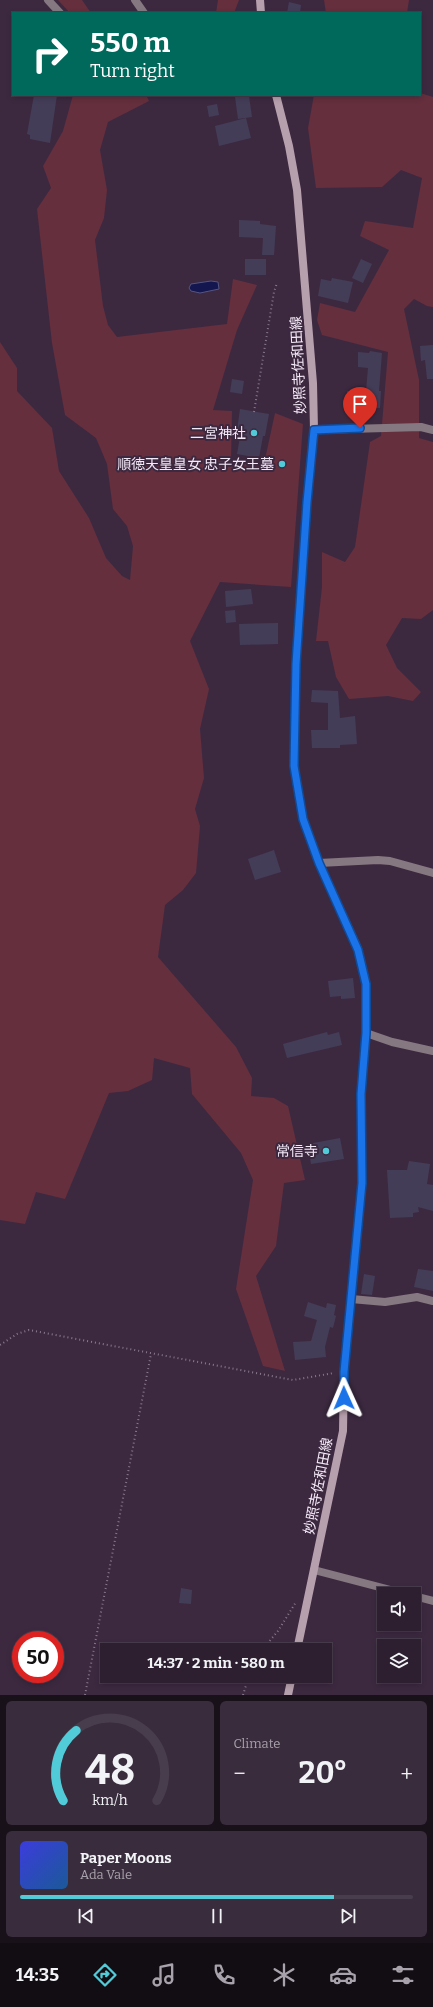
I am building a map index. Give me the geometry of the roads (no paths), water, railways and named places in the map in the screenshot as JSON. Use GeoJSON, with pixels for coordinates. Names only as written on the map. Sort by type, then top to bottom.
{"type":"FeatureCollection","features":[{"type":"Feature","properties":{"kind":"main road"},"geometry":{"type":"LineString","coordinates":[[260,0],[261,12]]}},
{"type":"Feature","properties":{"kind":"main road","name":"妙照寺佐和田線"},"geometry":{"type":"LineString","coordinates":[[276,96],[289,146],[297,190],[313,383],[314,430],[307,502],[296,664],[294,766],[303,819],[319,863],[358,950],[366,984],[366,1033],[361,1094],[362,1183],[344,1372],[343,1431],[299,1643]]}},
{"type":"Feature","properties":{"kind":"main road"},"geometry":{"type":"LineString","coordinates":[[288,1695],[291,1683]]}},
{"type":"Feature","properties":{"kind":"street"},"geometry":{"type":"LineString","coordinates":[[48,0],[59,12]]}},
{"type":"Feature","properties":{"kind":"street"},"geometry":{"type":"LineString","coordinates":[[135,0],[143,12]]}},
{"type":"Feature","properties":{"kind":"street"},"geometry":{"type":"LineString","coordinates":[[314,430],[420,426],[433,430]]}},
{"type":"Feature","properties":{"kind":"street"},"geometry":{"type":"LineString","coordinates":[[319,863],[378,860],[433,873]]}},
{"type":"Feature","properties":{"kind":"street"},"geometry":{"type":"LineString","coordinates":[[366,1033],[392,1042],[433,1051]]}},
{"type":"Feature","properties":{"kind":"street"},"geometry":{"type":"LineString","coordinates":[[350,1299],[385,1302],[417,1297],[433,1301]]}},
{"type":"Feature","properties":{"kind":"street"},"geometry":{"type":"LineString","coordinates":[[314,1570],[379,1587]]}},
{"type":"Feature","properties":{"kind":"street"},"geometry":{"type":"LineString","coordinates":[[421,1598],[433,1601]]}},
{"type":"Feature","properties":{"kind":"place","name":"二宮神社"},"geometry":{"type":"Point","coordinates":[254,433]}},
{"type":"Feature","properties":{"kind":"place","name":"順徳天皇皇女 忠子女王墓"},"geometry":{"type":"Point","coordinates":[282,464]}},
{"type":"Feature","properties":{"kind":"place","name":"常信寺"},"geometry":{"type":"Point","coordinates":[326,1151]}}]}
